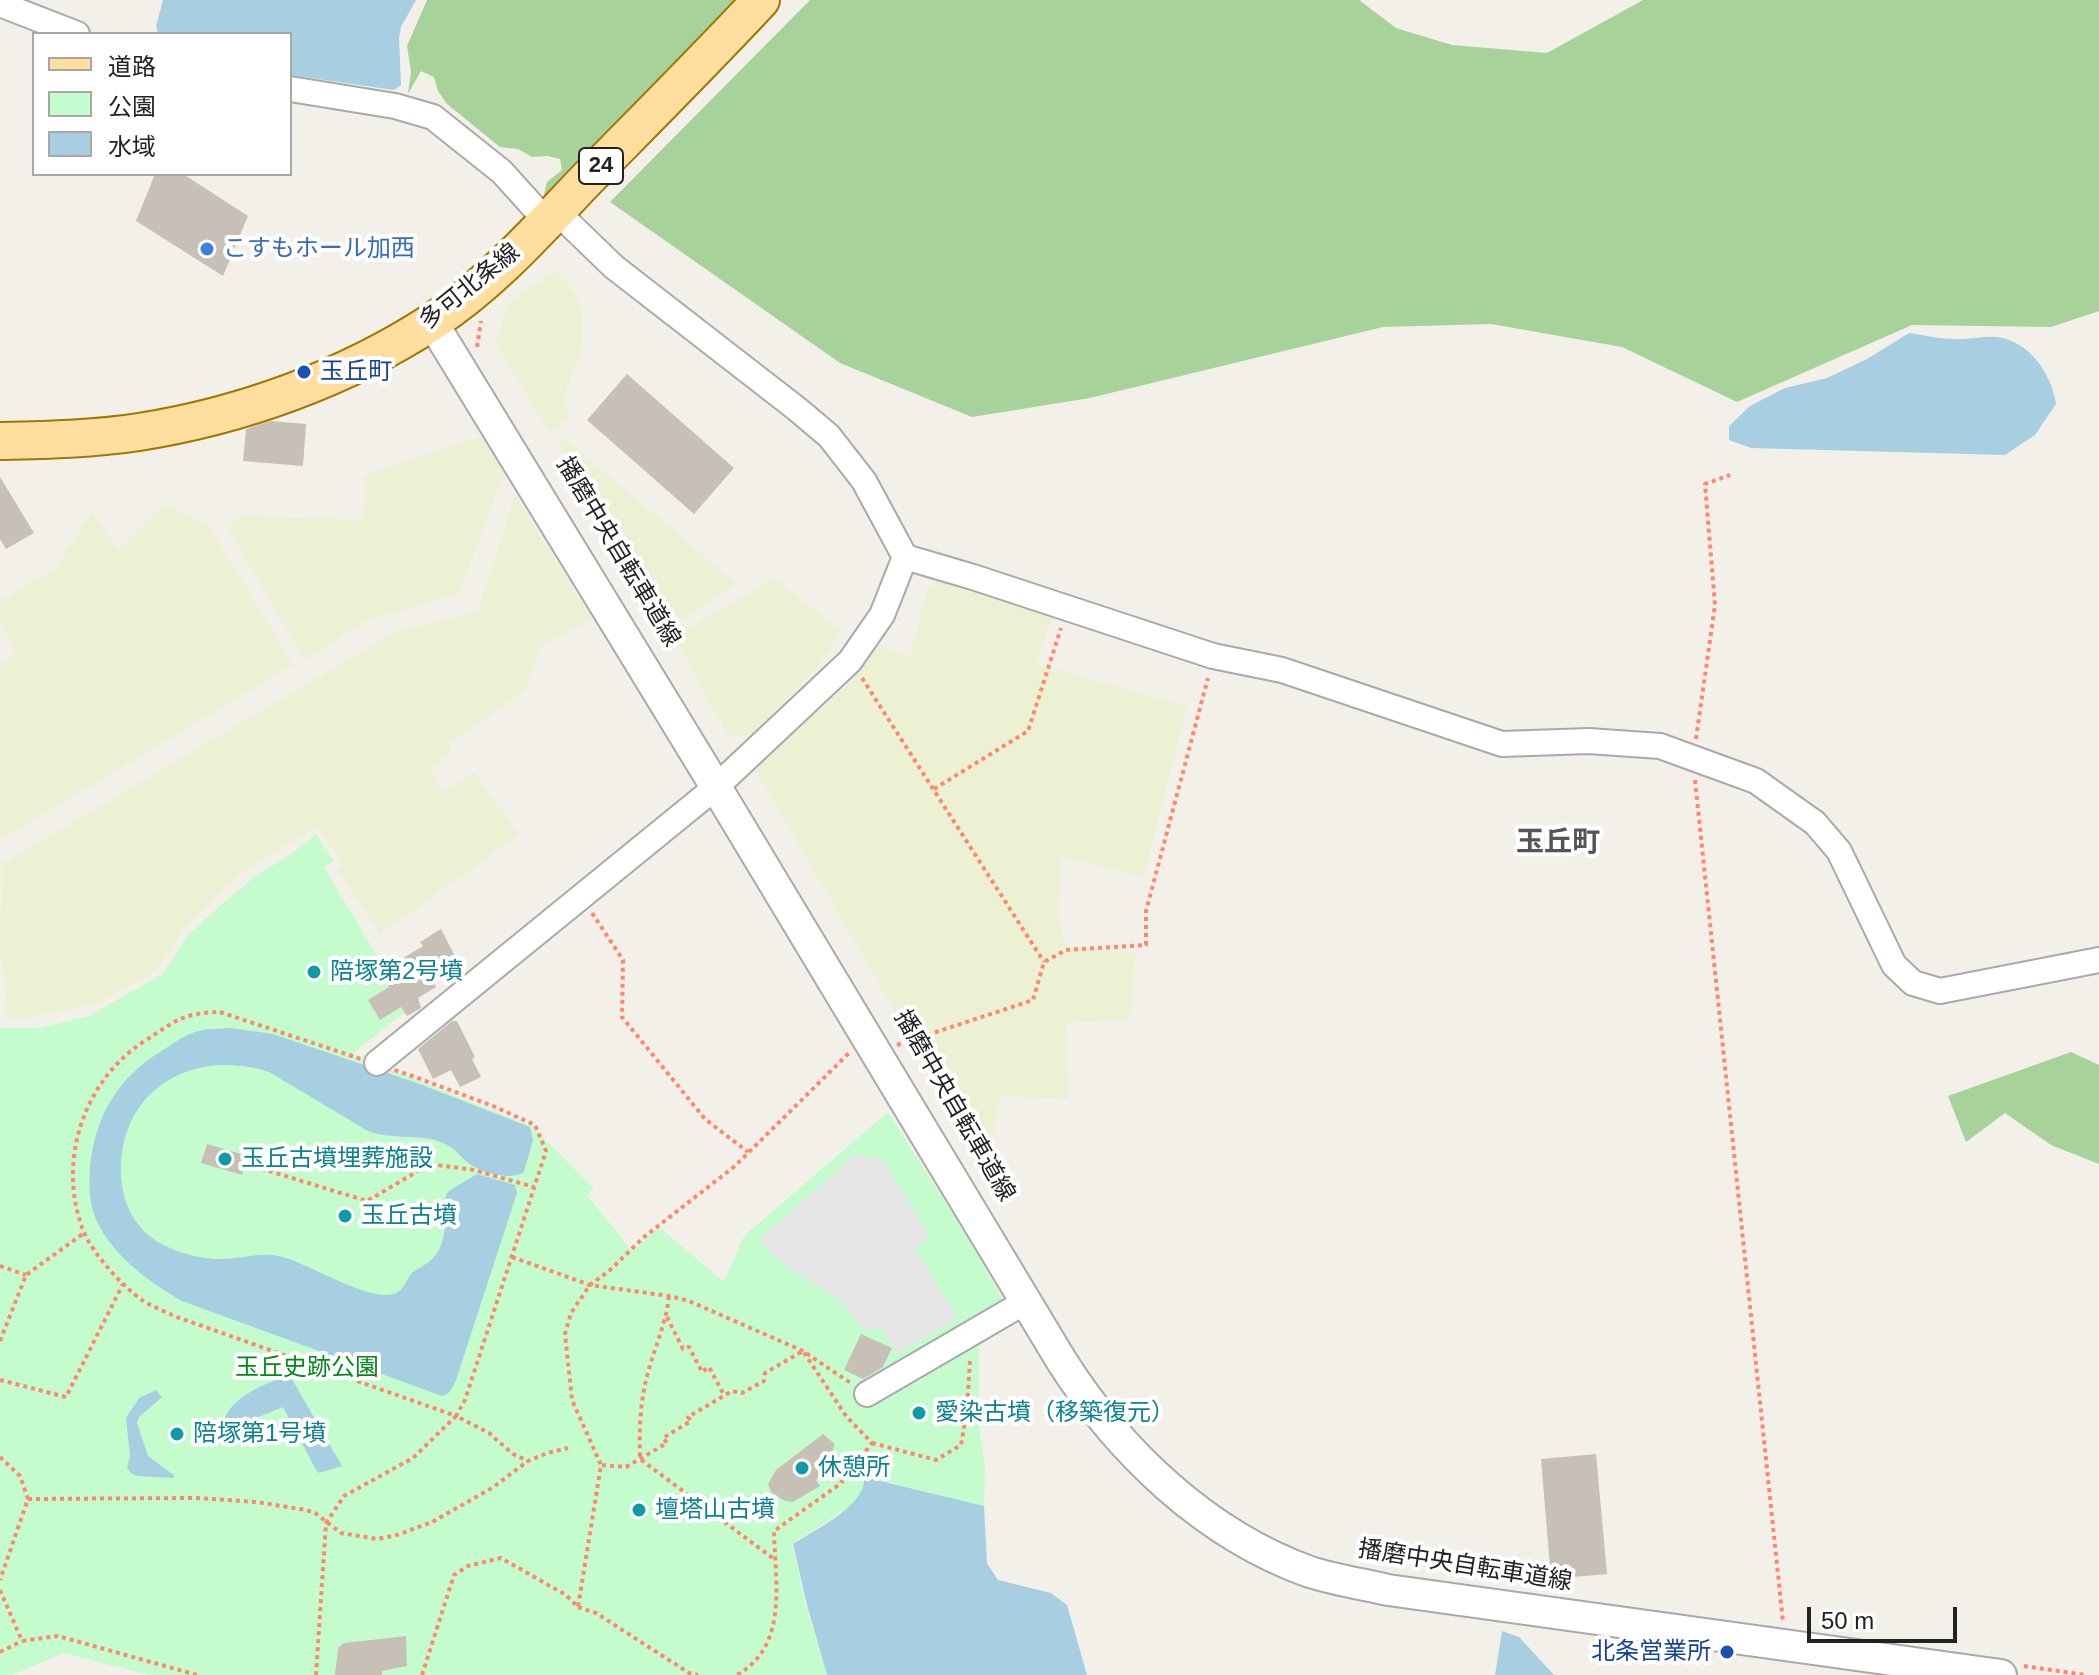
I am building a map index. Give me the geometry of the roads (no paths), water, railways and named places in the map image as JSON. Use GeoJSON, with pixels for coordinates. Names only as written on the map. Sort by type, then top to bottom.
{"type":"FeatureCollection","features":[{"type":"Feature","properties":{"kind":"main road","name":"多可北条線"},"geometry":{"type":"LineString","coordinates":[[0,441],[137,433],[201,420],[272,399],[334,374],[432,322],[494,273],[761,0]]}},
{"type":"Feature","properties":{"kind":"street"},"geometry":{"type":"LineString","coordinates":[[0,4],[72,32]]}},
{"type":"Feature","properties":{"kind":"street"},"geometry":{"type":"LineString","coordinates":[[292,89],[395,106],[433,117],[614,267],[829,436],[864,481],[905,557],[1213,656],[1282,670],[1502,744],[1589,741],[1660,746],[1756,781],[1815,823],[1839,851],[1894,965],[1913,983],[1940,991],[2099,960]]}},
{"type":"Feature","properties":{"kind":"street"},"geometry":{"type":"LineString","coordinates":[[432,322],[716,787],[886,1045],[1025,1302],[1082,1394],[1122,1443],[1172,1490],[1231,1534],[1272,1556],[1312,1572],[1388,1590],[1786,1645],[2008,1670]]}},
{"type":"Feature","properties":{"kind":"street"},"geometry":{"type":"LineString","coordinates":[[377,1063],[716,787],[850,661],[882,615],[905,557]]}},
{"type":"Feature","properties":{"kind":"street"},"geometry":{"type":"LineString","coordinates":[[867,1394],[1025,1302]]}},
{"type":"Feature","properties":{"kind":"water"},"geometry":{"type":"Polygon","coordinates":[[[163,0],[416,0],[401,27],[401,85],[394,90],[292,75],[292,32],[158,32],[156,26],[163,0]]]}},
{"type":"Feature","properties":{"kind":"water"},"geometry":{"type":"Polygon","coordinates":[[[1909,333],[1948,339],[1997,337],[2009,340],[2037,361],[2050,381],[2056,404],[2035,435],[2005,455],[1751,448],[1729,440],[1729,426],[1750,406],[1785,388],[1827,378],[1867,359],[1909,333]]]}},
{"type":"Feature","properties":{"kind":"water"},"geometry":{"type":"Polygon","coordinates":[[[231,1028],[273,1034],[417,1083],[530,1127],[533,1140],[524,1172],[512,1176],[498,1175],[471,1165],[451,1147],[438,1141],[368,1131],[269,1072],[241,1066],[214,1066],[189,1071],[166,1082],[148,1097],[133,1118],[124,1143],[121,1180],[127,1205],[139,1226],[162,1244],[182,1253],[214,1259],[279,1256],[357,1289],[387,1295],[398,1292],[412,1273],[437,1253],[443,1237],[446,1195],[449,1191],[477,1174],[515,1185],[517,1193],[456,1380],[447,1394],[442,1396],[182,1301],[129,1264],[107,1239],[93,1211],[89,1185],[92,1150],[111,1100],[133,1073],[178,1040],[199,1031],[231,1028]]]}},
{"type":"Feature","properties":{"kind":"water"},"geometry":{"type":"Polygon","coordinates":[[[289,1374],[342,1466],[319,1473],[316,1470],[283,1407],[231,1428],[225,1417],[237,1402],[289,1374]]]}},
{"type":"Feature","properties":{"kind":"water"},"geometry":{"type":"Polygon","coordinates":[[[156,1390],[162,1397],[139,1417],[137,1423],[148,1456],[175,1476],[173,1478],[137,1476],[127,1468],[130,1456],[126,1418],[139,1398],[156,1390]]]}},
{"type":"Feature","properties":{"kind":"water"},"geometry":{"type":"Polygon","coordinates":[[[868,1478],[984,1506],[987,1563],[998,1580],[1051,1593],[1067,1605],[1087,1675],[827,1675],[793,1544],[846,1509],[868,1478]]]}},
{"type":"Feature","properties":{"kind":"water"},"geometry":{"type":"Polygon","coordinates":[[[1502,1631],[1519,1637],[1554,1675],[1495,1675],[1502,1631]]]}},
{"type":"Feature","properties":{"kind":"place","name":"こすもホール加西"},"geometry":{"type":"Point","coordinates":[207,249]}},
{"type":"Feature","properties":{"kind":"place","name":"玉丘町"},"geometry":{"type":"Point","coordinates":[304,372]}},
{"type":"Feature","properties":{"kind":"place","name":"陪塚第2号墳"},"geometry":{"type":"Point","coordinates":[314,972]}},
{"type":"Feature","properties":{"kind":"place","name":"玉丘古墳埋葬施設"},"geometry":{"type":"Point","coordinates":[225,1159]}},
{"type":"Feature","properties":{"kind":"place","name":"玉丘古墳"},"geometry":{"type":"Point","coordinates":[345,1216]}},
{"type":"Feature","properties":{"kind":"place","name":"愛染古墳（移築復元）"},"geometry":{"type":"Point","coordinates":[919,1413]}},
{"type":"Feature","properties":{"kind":"place","name":"陪塚第1号墳"},"geometry":{"type":"Point","coordinates":[177,1434]}},
{"type":"Feature","properties":{"kind":"place","name":"休憩所"},"geometry":{"type":"Point","coordinates":[802,1468]}},
{"type":"Feature","properties":{"kind":"place","name":"壇塔山古墳"},"geometry":{"type":"Point","coordinates":[639,1510]}},
{"type":"Feature","properties":{"kind":"place","name":"北条営業所"},"geometry":{"type":"Point","coordinates":[1727,1652]}},
{"type":"Feature","properties":{"kind":"district","name":"玉丘町"},"geometry":{"type":"Point","coordinates":[1558,843]}},
{"type":"Feature","properties":{"kind":"park label","name":"玉丘史跡公園"},"geometry":{"type":"Point","coordinates":[307,1368]}}]}
